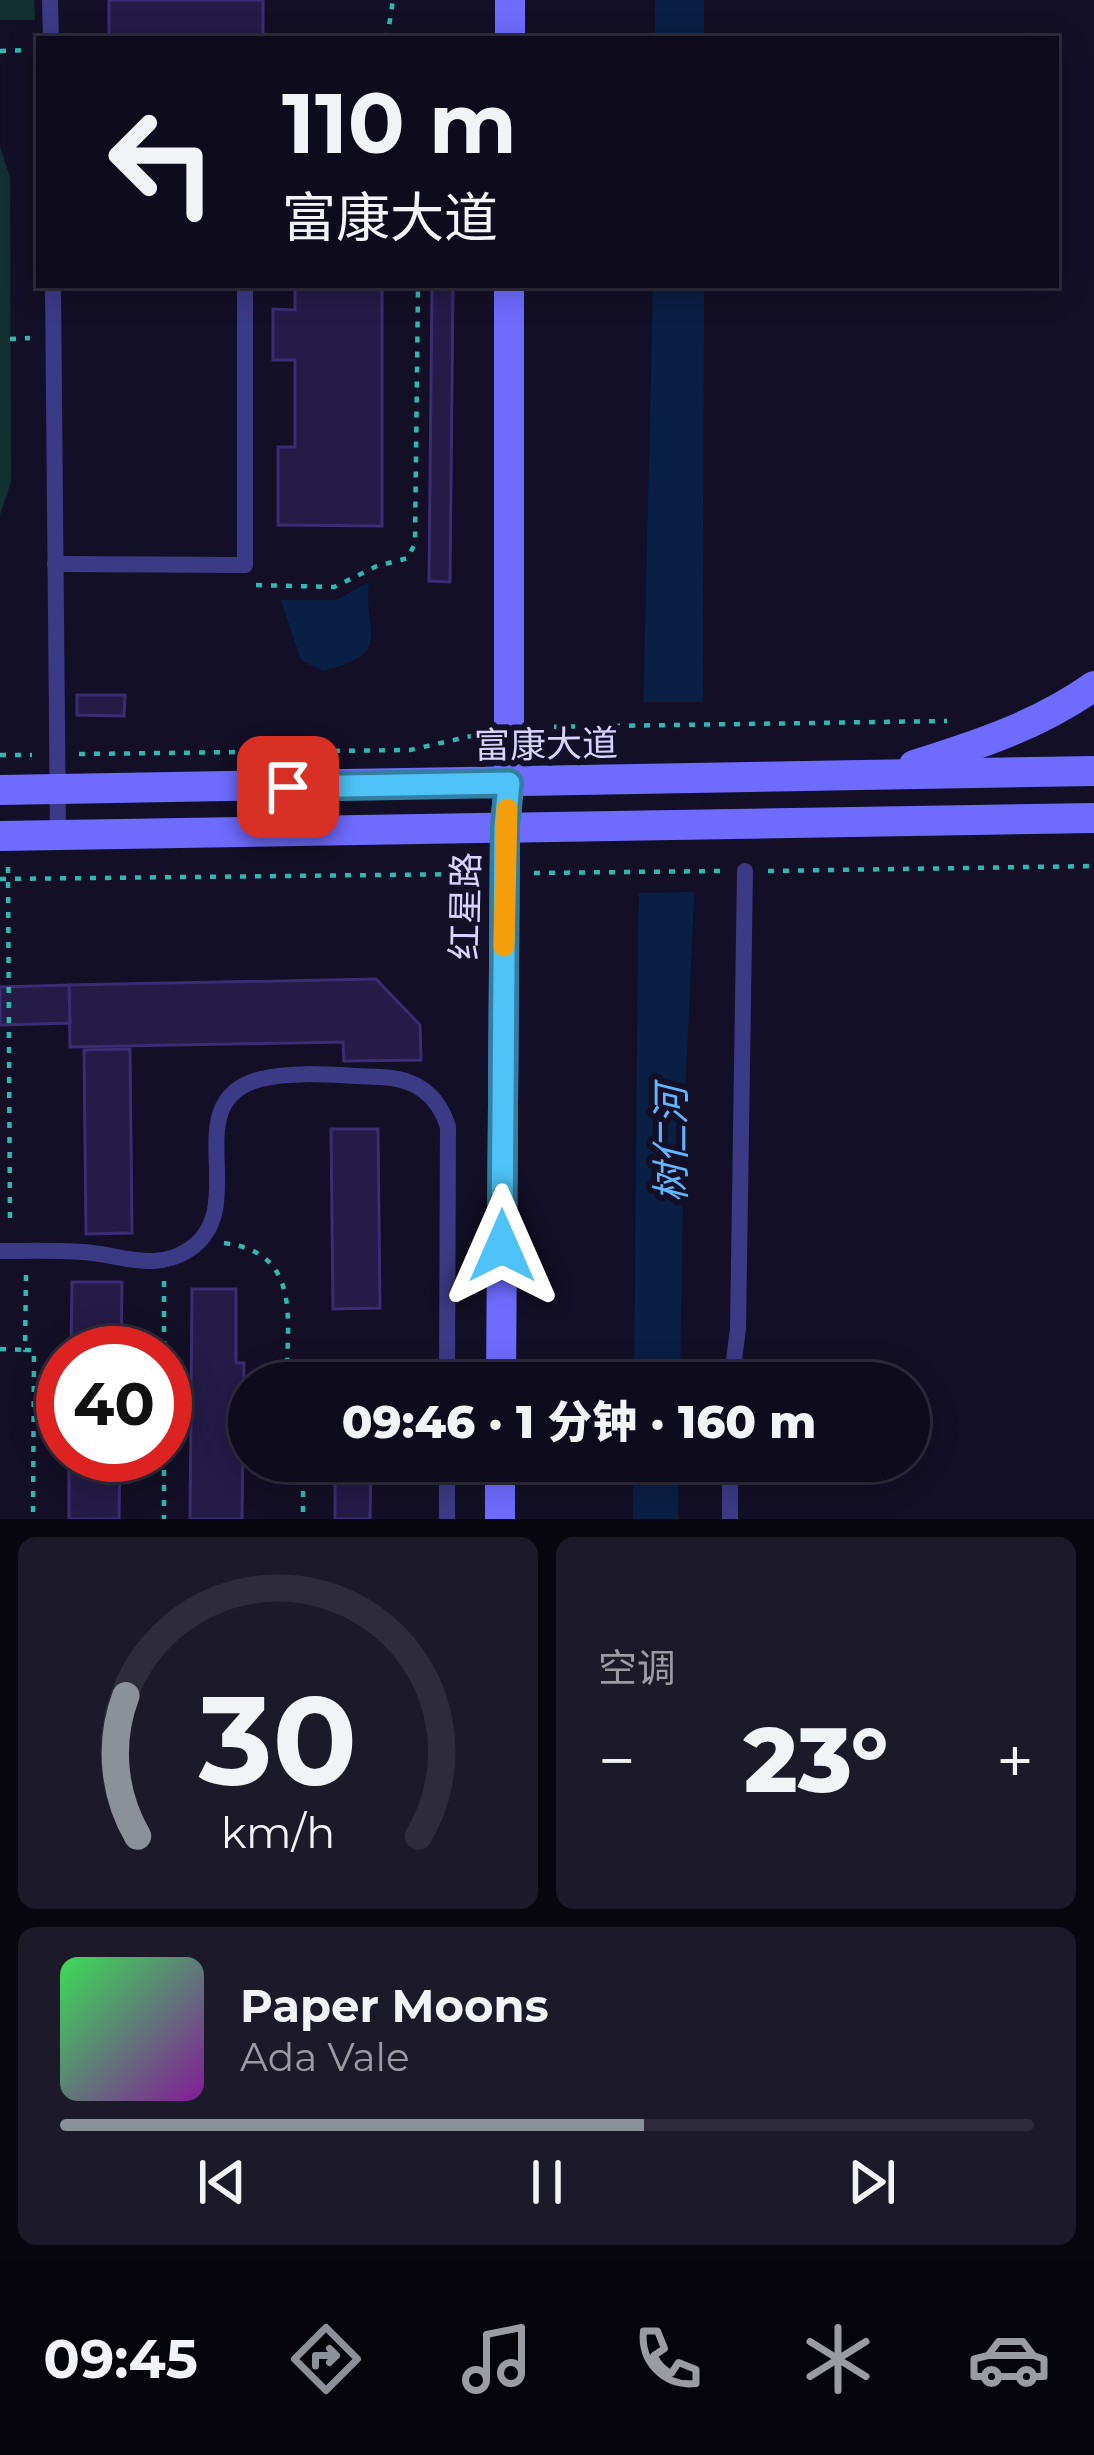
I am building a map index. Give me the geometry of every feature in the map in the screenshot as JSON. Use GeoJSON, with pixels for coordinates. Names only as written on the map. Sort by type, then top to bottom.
{"type":"FeatureCollection","features":[{"type":"Feature","properties":{"kind":"street"},"geometry":{"type":"LineString","coordinates":[[509,36],[510,0]]}},
{"type":"Feature","properties":{"kind":"street","name":"红星路"},"geometry":{"type":"LineString","coordinates":[[501,1362],[509,783],[509,288]]}},
{"type":"Feature","properties":{"kind":"street"},"geometry":{"type":"LineString","coordinates":[[871,778],[983,744],[1065,706],[1094,686]]}},
{"type":"Feature","properties":{"kind":"street","name":"富康大道"},"geometry":{"type":"LineString","coordinates":[[0,790],[1094,771]]}},
{"type":"Feature","properties":{"kind":"street"},"geometry":{"type":"LineString","coordinates":[[3,836],[1094,818]]}},
{"type":"Feature","properties":{"kind":"street"},"geometry":{"type":"LineString","coordinates":[[500,1482],[500,1519]]}},
{"type":"Feature","properties":{"kind":"lane"},"geometry":{"type":"LineString","coordinates":[[50,0],[51,36]]}},
{"type":"Feature","properties":{"kind":"lane"},"geometry":{"type":"LineString","coordinates":[[53,288],[58,835]]}},
{"type":"Feature","properties":{"kind":"lane"},"geometry":{"type":"LineString","coordinates":[[56,564],[245,565],[245,288]]}},
{"type":"Feature","properties":{"kind":"lane"},"geometry":{"type":"LineString","coordinates":[[734,1362],[745,871]]}},
{"type":"Feature","properties":{"kind":"lane"},"geometry":{"type":"LineString","coordinates":[[12,1251],[92,1252],[132,1261],[174,1258],[201,1240],[217,1215],[217,1125],[225,1102],[240,1088],[274,1077],[408,1081],[429,1093],[448,1127],[447,1362]]}},
{"type":"Feature","properties":{"kind":"lane"},"geometry":{"type":"LineString","coordinates":[[447,1482],[447,1519]]}},
{"type":"Feature","properties":{"kind":"lane"},"geometry":{"type":"LineString","coordinates":[[730,1482],[730,1519]]}},
{"type":"Feature","properties":{"kind":"path"},"geometry":{"type":"LineString","coordinates":[[387,36],[393,0]]}},
{"type":"Feature","properties":{"kind":"path"},"geometry":{"type":"LineString","coordinates":[[0,51],[36,50]]}},
{"type":"Feature","properties":{"kind":"path"},"geometry":{"type":"LineString","coordinates":[[245,565],[253,585],[334,587],[376,566],[408,558],[415,543],[418,288]]}},
{"type":"Feature","properties":{"kind":"path"},"geometry":{"type":"LineString","coordinates":[[0,755],[410,750],[509,728],[966,721]]}},
{"type":"Feature","properties":{"kind":"path"},"geometry":{"type":"LineString","coordinates":[[3,836],[12,1251],[25,1350]]}},
{"type":"Feature","properties":{"kind":"path"},"geometry":{"type":"LineString","coordinates":[[4,879],[1094,866]]}},
{"type":"Feature","properties":{"kind":"path"},"geometry":{"type":"LineString","coordinates":[[201,1240],[242,1246],[279,1270],[286,1289],[287,1362]]}},
{"type":"Feature","properties":{"kind":"path"},"geometry":{"type":"LineString","coordinates":[[164,1260],[164,1326]]}},
{"type":"Feature","properties":{"kind":"path"},"geometry":{"type":"LineString","coordinates":[[0,1349],[34,1350],[33,1519]]}},
{"type":"Feature","properties":{"kind":"path"},"geometry":{"type":"LineString","coordinates":[[164,1482],[164,1519]]}},
{"type":"Feature","properties":{"kind":"path"},"geometry":{"type":"LineString","coordinates":[[303,1482],[303,1519]]}},
{"type":"Feature","properties":{"kind":"green space"},"geometry":{"type":"Polygon","coordinates":[[[0,0],[34,0],[35,20],[0,20],[0,0]]]}},
{"type":"Feature","properties":{"kind":"green space"},"geometry":{"type":"Polygon","coordinates":[[[0,147],[10,177],[11,482],[0,515],[0,147]]]}},
{"type":"Feature","properties":{"kind":"water"},"geometry":{"type":"Polygon","coordinates":[[[655,0],[704,0],[704,36],[655,36],[655,0]]]}},
{"type":"Feature","properties":{"kind":"water","name":"树仁河"},"geometry":{"type":"Polygon","coordinates":[[[653,288],[704,288],[703,698],[684,1121],[680,1362],[634,1362],[653,288]]]}},
{"type":"Feature","properties":{"kind":"water"},"geometry":{"type":"Polygon","coordinates":[[[369,582],[368,648],[346,664],[323,671],[301,660],[281,600],[336,600],[369,582]]]}},
{"type":"Feature","properties":{"kind":"water"},"geometry":{"type":"Polygon","coordinates":[[[633,1482],[679,1482],[678,1519],[633,1519],[633,1482]]]}},
{"type":"Feature","properties":{"kind":"pier"},"geometry":{"type":"Polygon","coordinates":[[[639,702],[708,702],[700,892],[634,893],[639,702]]]}},
{"type":"Feature","properties":{"kind":"building"},"geometry":{"type":"Polygon","coordinates":[[[109,0],[263,0],[263,36],[109,36],[109,0]]]}},
{"type":"Feature","properties":{"kind":"building"},"geometry":{"type":"Polygon","coordinates":[[[295,288],[382,288],[382,526],[278,525],[278,447],[295,447],[295,360],[273,360],[273,309],[295,310],[295,288]]]}},
{"type":"Feature","properties":{"kind":"building"},"geometry":{"type":"Polygon","coordinates":[[[432,288],[453,288],[450,582],[429,581],[432,288]]]}},
{"type":"Feature","properties":{"kind":"building"},"geometry":{"type":"Polygon","coordinates":[[[77,695],[125,695],[124,716],[77,715],[77,695]]]}},
{"type":"Feature","properties":{"kind":"building"},"geometry":{"type":"Polygon","coordinates":[[[376,979],[420,1025],[421,1060],[344,1061],[343,1042],[70,1047],[69,985],[376,979]]]}},
{"type":"Feature","properties":{"kind":"building"},"geometry":{"type":"Polygon","coordinates":[[[69,985],[70,1023],[0,1025],[0,987],[69,985]]]}},
{"type":"Feature","properties":{"kind":"building"},"geometry":{"type":"Polygon","coordinates":[[[130,1049],[132,1233],[86,1234],[84,1050],[130,1049]]]}},
{"type":"Feature","properties":{"kind":"building"},"geometry":{"type":"Polygon","coordinates":[[[331,1129],[378,1129],[380,1308],[333,1309],[331,1129]]]}},
{"type":"Feature","properties":{"kind":"building"},"geometry":{"type":"Polygon","coordinates":[[[72,1282],[122,1282],[121,1326],[71,1326],[72,1282]]]}},
{"type":"Feature","properties":{"kind":"building"},"geometry":{"type":"Polygon","coordinates":[[[192,1289],[236,1289],[236,1362],[228,1362],[228,1482],[242,1482],[242,1519],[190,1519],[192,1289]]]}},
{"type":"Feature","properties":{"kind":"building"},"geometry":{"type":"Polygon","coordinates":[[[69,1482],[120,1482],[119,1519],[69,1519],[69,1482]]]}},
{"type":"Feature","properties":{"kind":"building"},"geometry":{"type":"Polygon","coordinates":[[[335,1482],[371,1482],[370,1519],[335,1519],[335,1482]]]}},
{"type":"Feature","properties":{"kind":"slow traffic"},"geometry":{"type":"LineString","coordinates":[[504,946],[507,809]]}},
{"type":"Feature","properties":{"kind":"route"},"geometry":{"type":"LineString","coordinates":[[288,787],[509,783],[502,1246]]}}]}
